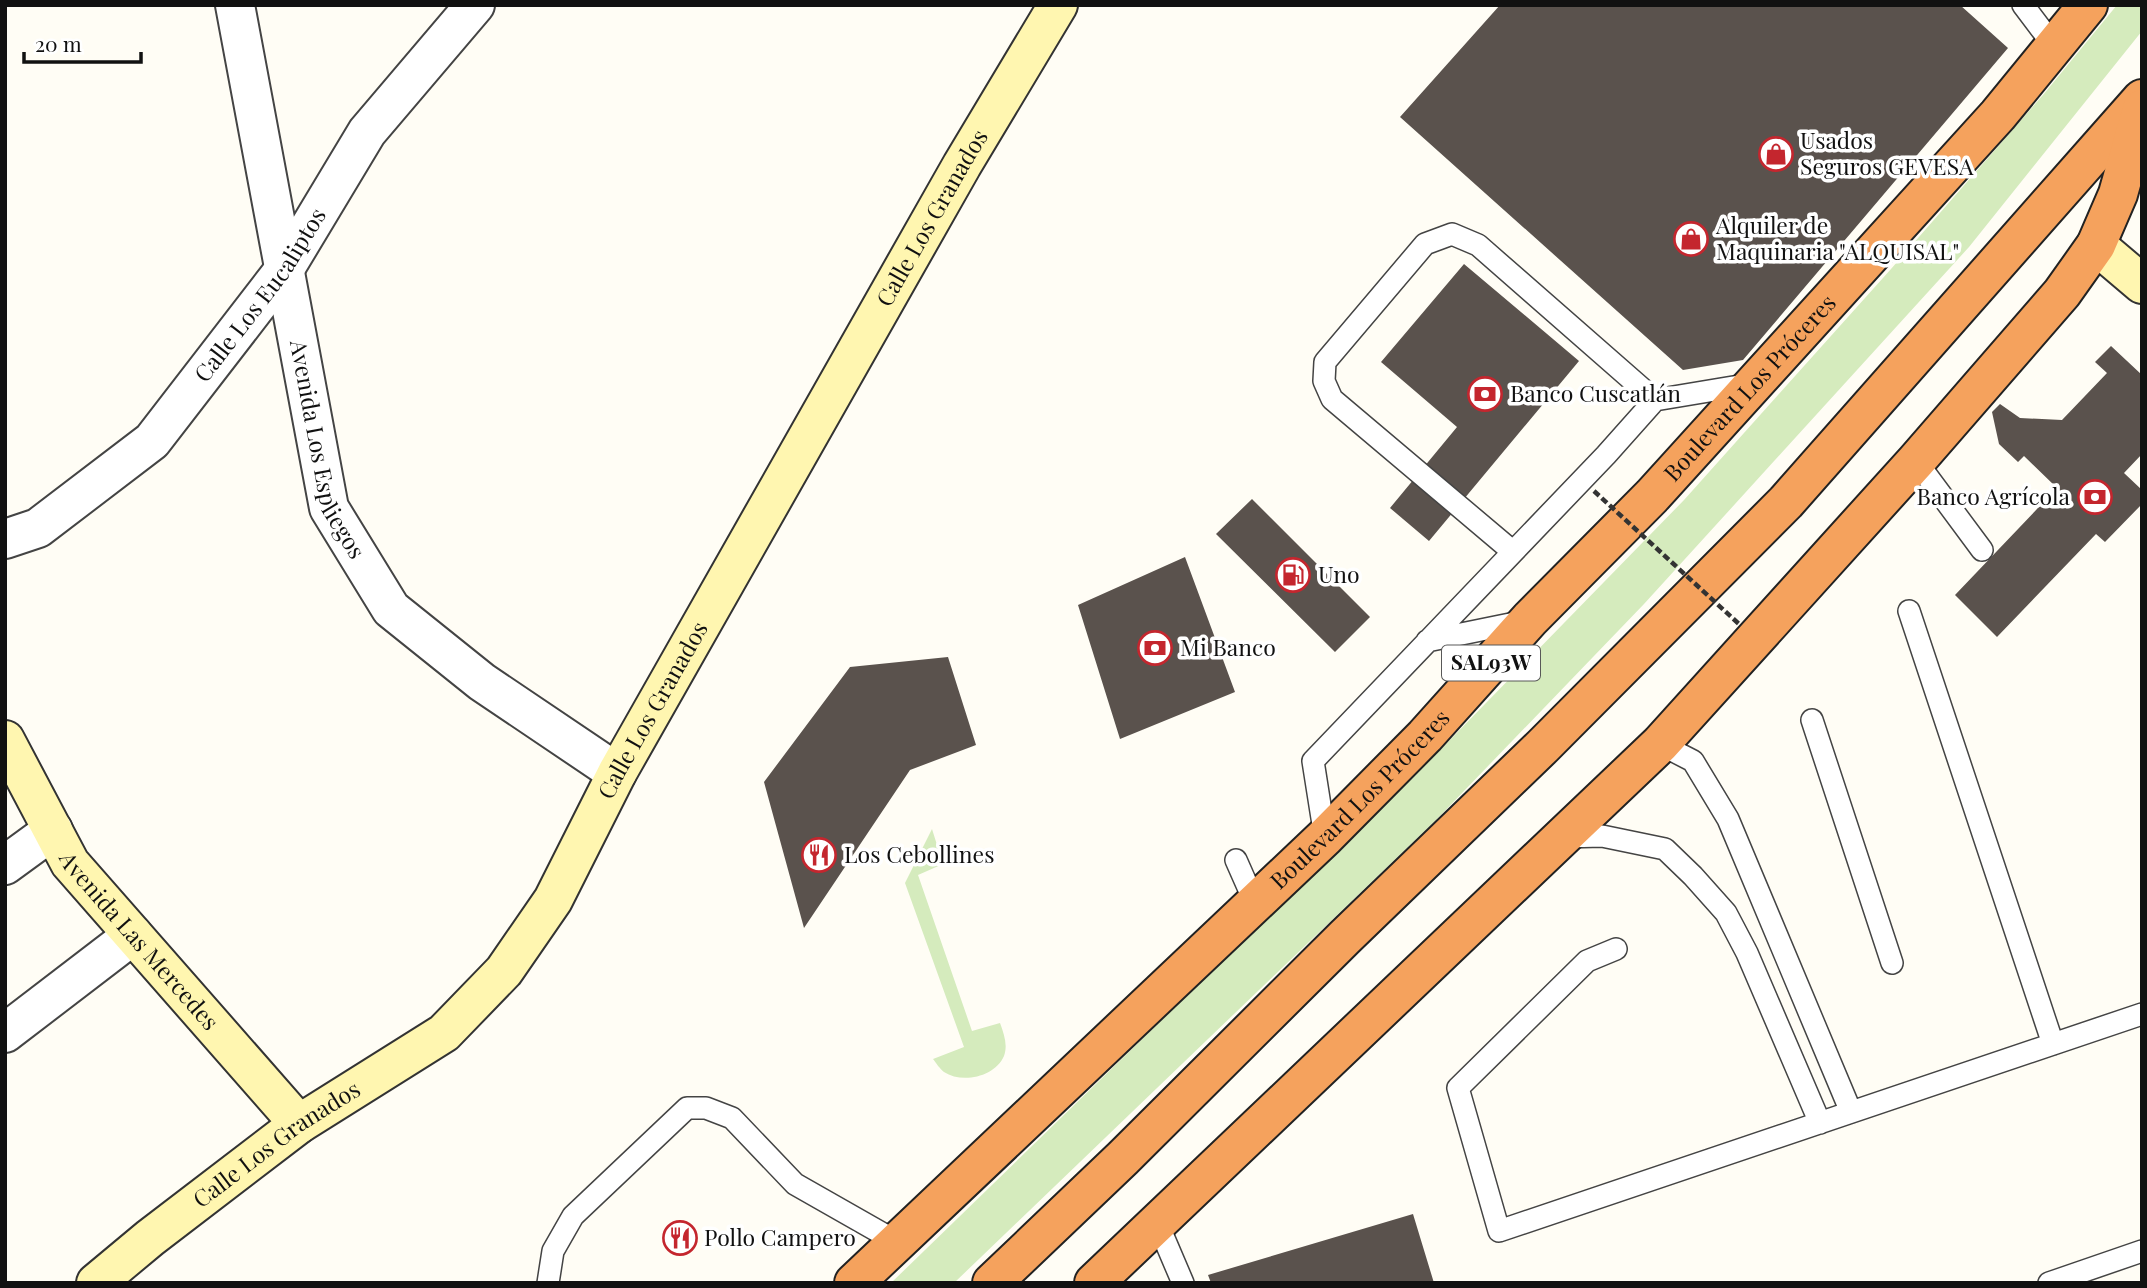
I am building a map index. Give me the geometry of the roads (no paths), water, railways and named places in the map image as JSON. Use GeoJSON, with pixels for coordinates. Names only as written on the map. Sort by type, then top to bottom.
{"type":"FeatureCollection","features":[{"type":"Feature","properties":{"kind":"highway","name":"Boulevard Los Próceres"},"geometry":{"type":"LineString","coordinates":[[854,1283],[1325,837],[1425,736],[1530,619],[1652,496],[1998,115],[2088,5]]}},
{"type":"Feature","properties":{"kind":"highway"},"geometry":{"type":"LineString","coordinates":[[992,1283],[1123,1158],[1786,502],[2142,99]]}},
{"type":"Feature","properties":{"kind":"highway"},"geometry":{"type":"LineString","coordinates":[[1094,1283],[1660,744],[1916,461],[2062,293],[2096,245],[2133,165],[2142,109]]}},
{"type":"Feature","properties":{"kind":"street","name":"Avenida Los Espliegos"},"geometry":{"type":"LineString","coordinates":[[235,5],[329,508],[391,609],[482,682],[617,773]]}},
{"type":"Feature","properties":{"kind":"street","name":"Calle Los Eucaliptos"},"geometry":{"type":"LineString","coordinates":[[5,539],[38,528],[152,441],[284,270],[368,132],[475,5]]}},
{"type":"Feature","properties":{"kind":"street","name":"Calle Los Granados"},"geometry":{"type":"LineString","coordinates":[[96,1283],[150,1238],[299,1124],[444,1033],[504,971],[553,900],[617,773],[962,165],[1058,5]]}},
{"type":"Feature","properties":{"kind":"street"},"geometry":{"type":"LineString","coordinates":[[2096,245],[2142,284]]}},
{"type":"Feature","properties":{"kind":"street","name":"Avenida Las Mercedes"},"geometry":{"type":"LineString","coordinates":[[5,740],[70,863],[299,1124]]}},
{"type":"Feature","properties":{"kind":"street"},"geometry":{"type":"LineString","coordinates":[[5,865],[52,830]]}},
{"type":"Feature","properties":{"kind":"street"},"geometry":{"type":"LineString","coordinates":[[5,1033],[133,935]]}},
{"type":"Feature","properties":{"kind":"lane"},"geometry":{"type":"LineString","coordinates":[[2023,5],[2053,46]]}},
{"type":"Feature","properties":{"kind":"lane"},"geometry":{"type":"LineString","coordinates":[[1512,551],[1332,399],[1324,381],[1325,362],[1425,244],[1452,234],[1478,245],[1655,400]]}},
{"type":"Feature","properties":{"kind":"lane"},"geometry":{"type":"LineString","coordinates":[[1325,837],[1313,761],[1606,455],[1655,400],[1753,384]]}},
{"type":"Feature","properties":{"kind":"lane"},"geometry":{"type":"LineString","coordinates":[[1916,461],[1982,551]]}},
{"type":"Feature","properties":{"kind":"lane"},"geometry":{"type":"LineString","coordinates":[[1909,611],[2053,1044]]}},
{"type":"Feature","properties":{"kind":"lane"},"geometry":{"type":"LineString","coordinates":[[1427,641],[1530,619]]}},
{"type":"Feature","properties":{"kind":"lane"},"geometry":{"type":"LineString","coordinates":[[1812,720],[1892,963]]}},
{"type":"Feature","properties":{"kind":"lane"},"geometry":{"type":"LineString","coordinates":[[1660,744],[1693,761],[1728,819],[1850,1112]]}},
{"type":"Feature","properties":{"kind":"lane"},"geometry":{"type":"LineString","coordinates":[[1564,837],[1602,836],[1665,849],[1693,876],[1726,913],[1747,953],[1820,1123]]}},
{"type":"Feature","properties":{"kind":"lane"},"geometry":{"type":"LineString","coordinates":[[1236,860],[1255,904]]}},
{"type":"Feature","properties":{"kind":"lane"},"geometry":{"type":"LineString","coordinates":[[1616,949],[1587,961],[1458,1088],[1499,1231],[2142,1014]]}},
{"type":"Feature","properties":{"kind":"lane"},"geometry":{"type":"LineString","coordinates":[[548,1283],[553,1251],[573,1216],[687,1108],[706,1108],[732,1118],[795,1184],[897,1242]]}},
{"type":"Feature","properties":{"kind":"lane"},"geometry":{"type":"LineString","coordinates":[[1157,1222],[1184,1283]]}},
{"type":"Feature","properties":{"kind":"lane"},"geometry":{"type":"LineString","coordinates":[[2049,1283],[2142,1251]]}},
{"type":"Feature","properties":{"kind":"place","name":"Usados Seguros GEVESA"},"geometry":{"type":"Point","coordinates":[1776,154]}},
{"type":"Feature","properties":{"kind":"place","name":"Alquiler de Maquinaria \"ALQUISAL\""},"geometry":{"type":"Point","coordinates":[1691,239]}},
{"type":"Feature","properties":{"kind":"place","name":"Banco Cuscatlán"},"geometry":{"type":"Point","coordinates":[1485,394]}},
{"type":"Feature","properties":{"kind":"place","name":"Banco Agrícola"},"geometry":{"type":"Point","coordinates":[2095,497]}},
{"type":"Feature","properties":{"kind":"place","name":"Uno"},"geometry":{"type":"Point","coordinates":[1293,575]}},
{"type":"Feature","properties":{"kind":"place","name":"Mi Banco"},"geometry":{"type":"Point","coordinates":[1155,648]}},
{"type":"Feature","properties":{"kind":"place","name":"Los Cebollines"},"geometry":{"type":"Point","coordinates":[819,855]}},
{"type":"Feature","properties":{"kind":"place","name":"Pollo Campero"},"geometry":{"type":"Point","coordinates":[680,1238]}}]}
